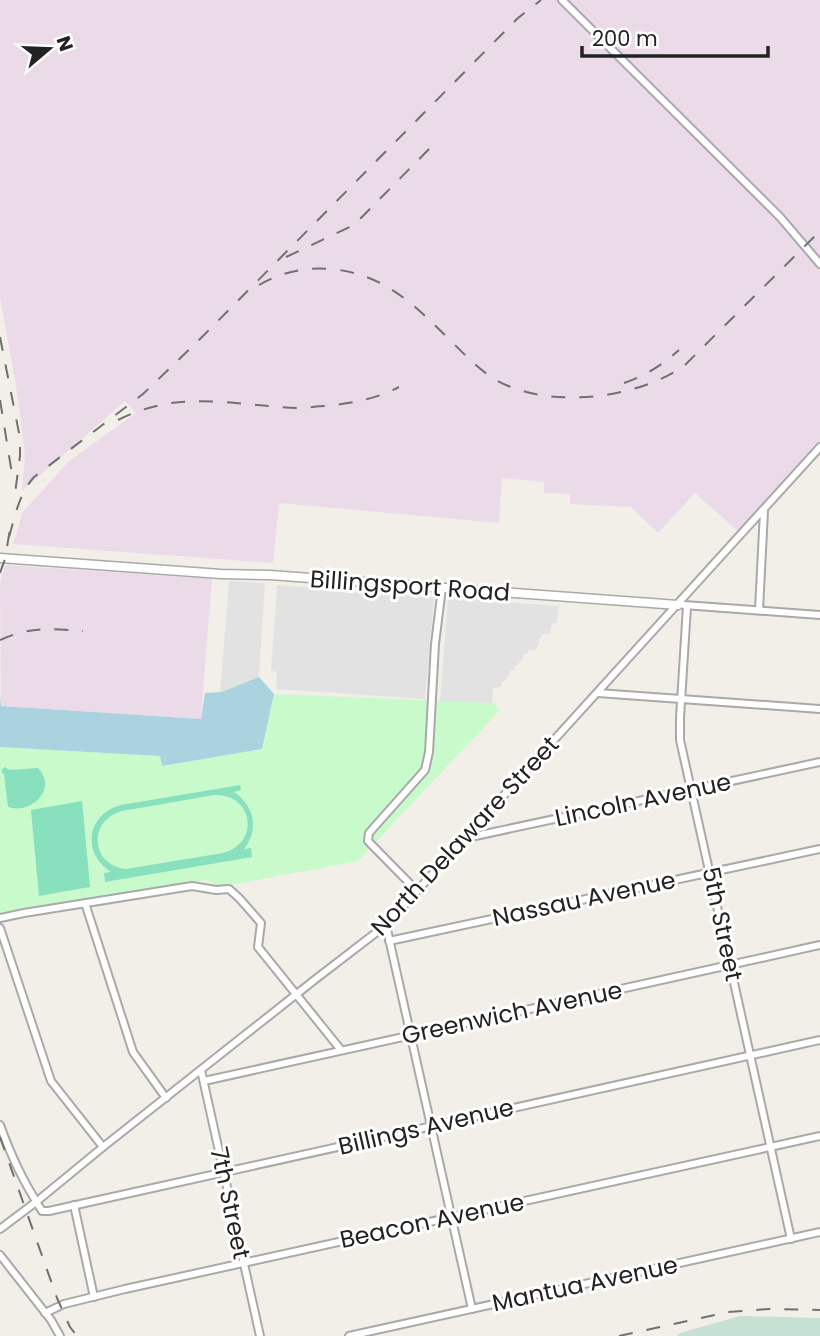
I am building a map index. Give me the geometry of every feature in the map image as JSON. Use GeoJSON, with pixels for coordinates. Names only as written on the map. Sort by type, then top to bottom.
{"type":"FeatureCollection","features":[{"type":"Feature","properties":{"kind":"street"},"geometry":{"type":"LineString","coordinates":[[562,0],[780,217],[820,264]]}},
{"type":"Feature","properties":{"kind":"street","name":"North Delaware Street"},"geometry":{"type":"LineString","coordinates":[[0,1229],[386,925],[682,605],[820,447]]}},
{"type":"Feature","properties":{"kind":"street"},"geometry":{"type":"LineString","coordinates":[[759,610],[764,509]]}},
{"type":"Feature","properties":{"kind":"street","name":"Billingsport Road"},"geometry":{"type":"LineString","coordinates":[[0,558],[820,615]]}},
{"type":"Feature","properties":{"kind":"street"},"geometry":{"type":"LineString","coordinates":[[417,891],[368,841],[369,833],[425,769],[429,752],[435,644],[442,588]]}},
{"type":"Feature","properties":{"kind":"street","name":"5th Street"},"geometry":{"type":"LineString","coordinates":[[682,605],[680,740],[791,1239]]}},
{"type":"Feature","properties":{"kind":"street"},"geometry":{"type":"LineString","coordinates":[[598,693],[820,709]]}},
{"type":"Feature","properties":{"kind":"street","name":"Lincoln Avenue"},"geometry":{"type":"LineString","coordinates":[[466,838],[820,762]]}},
{"type":"Feature","properties":{"kind":"street","name":"Nassau Avenue"},"geometry":{"type":"LineString","coordinates":[[389,941],[820,849]]}},
{"type":"Feature","properties":{"kind":"street"},"geometry":{"type":"LineString","coordinates":[[0,918],[192,886],[229,890],[261,923],[258,947],[341,1051]]}},
{"type":"Feature","properties":{"kind":"street"},"geometry":{"type":"LineString","coordinates":[[85,903],[133,1052],[166,1098]]}},
{"type":"Feature","properties":{"kind":"street"},"geometry":{"type":"LineString","coordinates":[[386,925],[472,1309]]}},
{"type":"Feature","properties":{"kind":"street"},"geometry":{"type":"LineString","coordinates":[[0,929],[51,1081],[103,1147]]}},
{"type":"Feature","properties":{"kind":"street","name":"Greenwich Avenue"},"geometry":{"type":"LineString","coordinates":[[204,1081],[820,945]]}},
{"type":"Feature","properties":{"kind":"street","name":"Billings Avenue"},"geometry":{"type":"LineString","coordinates":[[36,1202],[42,1212],[74,1206],[820,1040]]}},
{"type":"Feature","properties":{"kind":"street","name":"7th Street"},"geometry":{"type":"LineString","coordinates":[[201,1070],[260,1336]]}},
{"type":"Feature","properties":{"kind":"street"},"geometry":{"type":"LineString","coordinates":[[0,1125],[19,1174],[36,1202]]}},
{"type":"Feature","properties":{"kind":"street","name":"Beacon Avenue"},"geometry":{"type":"LineString","coordinates":[[46,1313],[64,1304],[94,1297],[820,1136]]}},
{"type":"Feature","properties":{"kind":"street"},"geometry":{"type":"LineString","coordinates":[[74,1206],[94,1297]]}},
{"type":"Feature","properties":{"kind":"street","name":"Mantua Avenue"},"geometry":{"type":"LineString","coordinates":[[349,1336],[820,1232]]}},
{"type":"Feature","properties":{"kind":"street"},"geometry":{"type":"LineString","coordinates":[[0,1255],[46,1313],[60,1336]]}},
{"type":"Feature","properties":{"kind":"shaded area"},"geometry":{"type":"Polygon","coordinates":[[[0,0],[820,0],[820,449],[742,535],[695,493],[658,533],[631,507],[570,504],[570,494],[544,493],[544,482],[502,478],[499,523],[279,503],[273,563],[13,544],[23,512],[69,461],[136,413],[125,401],[22,491],[25,453],[0,298],[0,0]]]}},
{"type":"Feature","properties":{"kind":"shaded area"},"geometry":{"type":"Polygon","coordinates":[[[5,565],[212,579],[201,719],[1,706],[0,584],[5,565]]]}},
{"type":"Feature","properties":{"kind":"shaded area"},"geometry":{"type":"Polygon","coordinates":[[[229,581],[265,583],[259,677],[220,692],[229,581]]]}},
{"type":"Feature","properties":{"kind":"shaded area"},"geometry":{"type":"Polygon","coordinates":[[[277,585],[434,597],[425,699],[276,689],[277,672],[271,671],[277,585]]]}},
{"type":"Feature","properties":{"kind":"shaded area"},"geometry":{"type":"Polygon","coordinates":[[[448,598],[559,606],[557,623],[553,623],[549,634],[542,634],[535,650],[523,654],[523,659],[510,671],[505,681],[501,682],[501,687],[493,688],[492,703],[440,701],[448,598]]]}},
{"type":"Feature","properties":{"kind":"green space"},"geometry":{"type":"Polygon","coordinates":[[[274,694],[495,703],[499,711],[358,861],[220,887],[206,880],[0,918],[0,747],[160,756],[162,766],[262,749],[274,694]]]}},
{"type":"Feature","properties":{"kind":"green space"},"geometry":{"type":"Polygon","coordinates":[[[5,767],[9,770],[38,768],[45,784],[40,798],[26,807],[8,807],[2,773],[5,767]]]}},
{"type":"Feature","properties":{"kind":"green space"},"geometry":{"type":"Polygon","coordinates":[[[240,785],[241,790],[234,792],[247,804],[250,811],[252,834],[244,849],[251,848],[252,857],[105,882],[104,873],[111,872],[95,855],[92,835],[101,817],[121,805],[240,785]],[[214,795],[122,811],[103,823],[99,832],[100,851],[105,860],[126,869],[223,853],[235,848],[247,830],[247,820],[244,810],[237,802],[214,795]]]}},
{"type":"Feature","properties":{"kind":"green space"},"geometry":{"type":"Polygon","coordinates":[[[82,801],[90,887],[39,896],[31,810],[82,801]]]}},
{"type":"Feature","properties":{"kind":"green space"},"geometry":{"type":"Polygon","coordinates":[[[740,1316],[820,1318],[820,1336],[677,1336],[740,1316]]]}},
{"type":"Feature","properties":{"kind":"water"},"geometry":{"type":"Polygon","coordinates":[[[259,677],[274,694],[262,749],[162,766],[160,756],[0,747],[0,694],[1,706],[201,719],[205,693],[221,692],[259,677]]]}},
{"type":"Feature","properties":{"kind":"railway"},"geometry":{"type":"LineString","coordinates":[[9,537],[21,498],[34,477],[143,394],[518,18],[541,0]]}},
{"type":"Feature","properties":{"kind":"railway"},"geometry":{"type":"LineString","coordinates":[[286,257],[354,225],[439,139]]}},
{"type":"Feature","properties":{"kind":"railway"},"geometry":{"type":"LineString","coordinates":[[259,285],[294,271],[331,269],[351,272],[385,285],[400,295],[496,380],[541,395],[593,396],[619,393],[643,386],[666,377],[685,365],[820,231]]}},
{"type":"Feature","properties":{"kind":"railway"},"geometry":{"type":"LineString","coordinates":[[0,337],[20,438],[14,501]]}},
{"type":"Feature","properties":{"kind":"railway"},"geometry":{"type":"LineString","coordinates":[[624,383],[653,370],[679,350]]}},
{"type":"Feature","properties":{"kind":"railway"},"geometry":{"type":"LineString","coordinates":[[118,420],[164,404],[208,401],[299,408],[364,400],[399,387]]}},
{"type":"Feature","properties":{"kind":"railway"},"geometry":{"type":"LineString","coordinates":[[0,400],[12,474]]}},
{"type":"Feature","properties":{"kind":"railway"},"geometry":{"type":"LineString","coordinates":[[0,573],[10,529]]}},
{"type":"Feature","properties":{"kind":"railway"},"geometry":{"type":"LineString","coordinates":[[0,640],[31,630],[83,631]]}},
{"type":"Feature","properties":{"kind":"railway"},"geometry":{"type":"LineString","coordinates":[[0,1137],[57,1298],[77,1336]]}},
{"type":"Feature","properties":{"kind":"railway"},"geometry":{"type":"LineString","coordinates":[[619,1336],[728,1312],[769,1309],[820,1310]]}}]}
